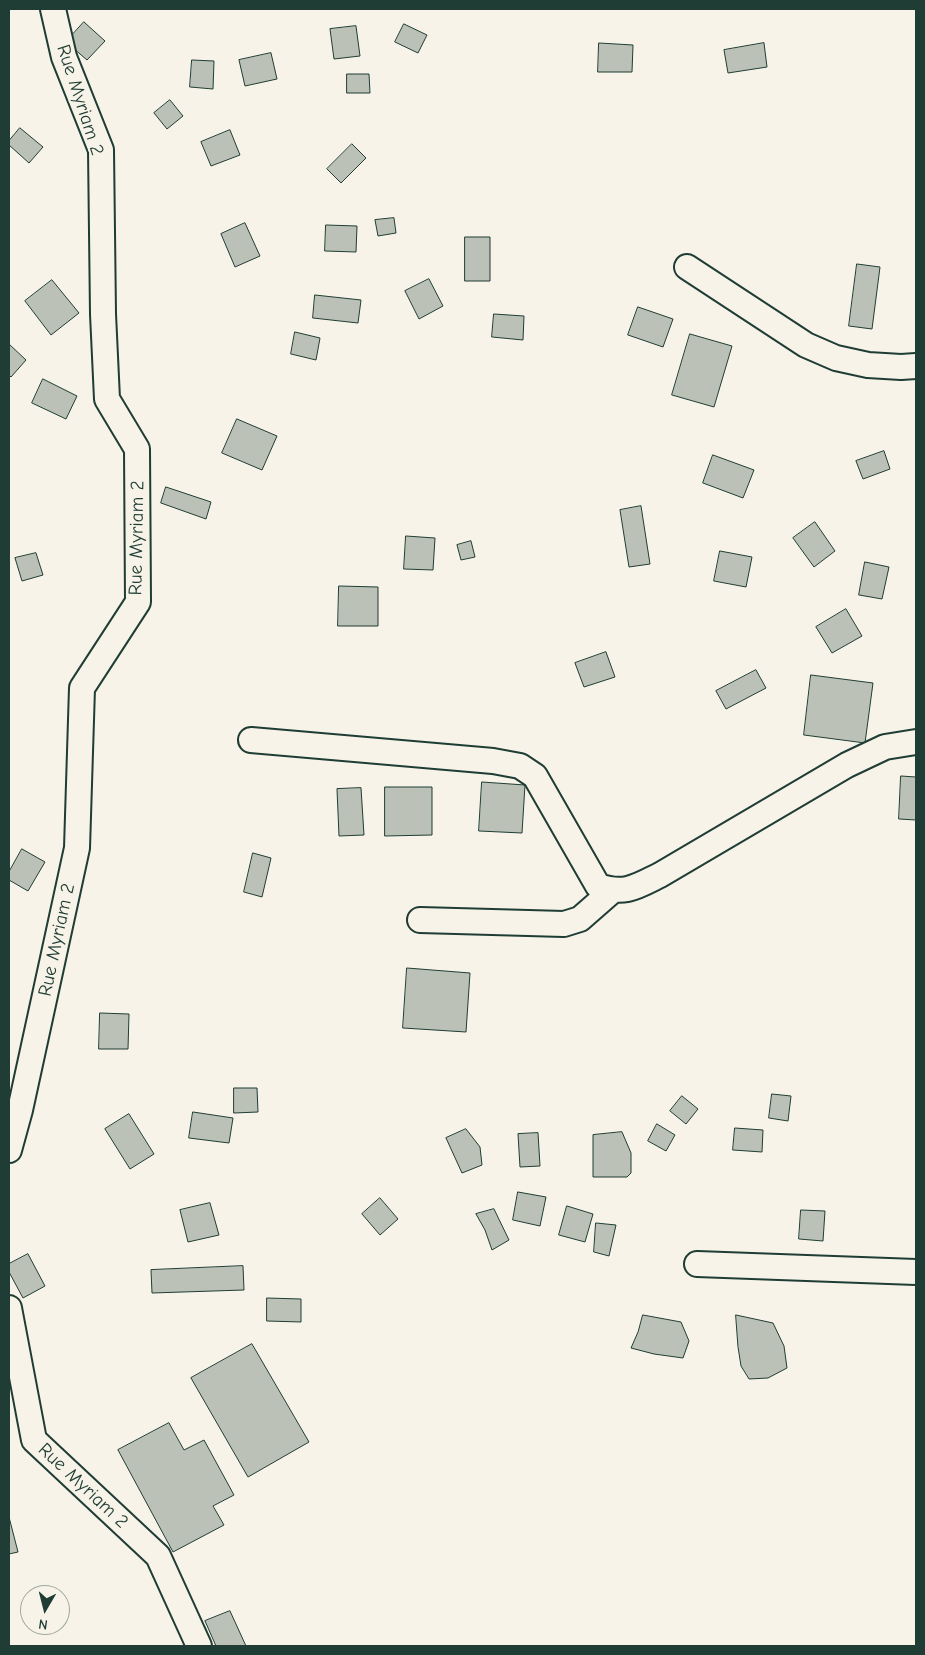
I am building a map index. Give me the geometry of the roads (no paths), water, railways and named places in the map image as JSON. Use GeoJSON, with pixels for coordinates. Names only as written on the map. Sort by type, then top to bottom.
{"type":"FeatureCollection","features":[{"type":"Feature","properties":{"kind":"street","name":"Rue Myriam 2"},"geometry":{"type":"LineString","coordinates":[[9,1150],[20,1110],[77,848],[82,688],[138,602],[137,449],[107,399],[102,314],[101,150],[64,57],[53,9]]}},
{"type":"Feature","properties":{"kind":"street"},"geometry":{"type":"LineString","coordinates":[[687,267],[806,345],[836,358],[868,365],[916,366]]}},
{"type":"Feature","properties":{"kind":"street"},"geometry":{"type":"LineString","coordinates":[[251,740],[493,761],[520,766],[535,776],[598,886],[612,891],[632,889],[660,875],[862,758],[885,747],[916,742]]}},
{"type":"Feature","properties":{"kind":"street"},"geometry":{"type":"LineString","coordinates":[[420,920],[564,924],[580,919],[612,891]]}},
{"type":"Feature","properties":{"kind":"street"},"geometry":{"type":"LineString","coordinates":[[697,1264],[916,1272]]}},
{"type":"Feature","properties":{"kind":"street","name":"Rue Myriam 2"},"geometry":{"type":"LineString","coordinates":[[9,1308],[34,1440],[158,1556],[199,1646]]}}]}
